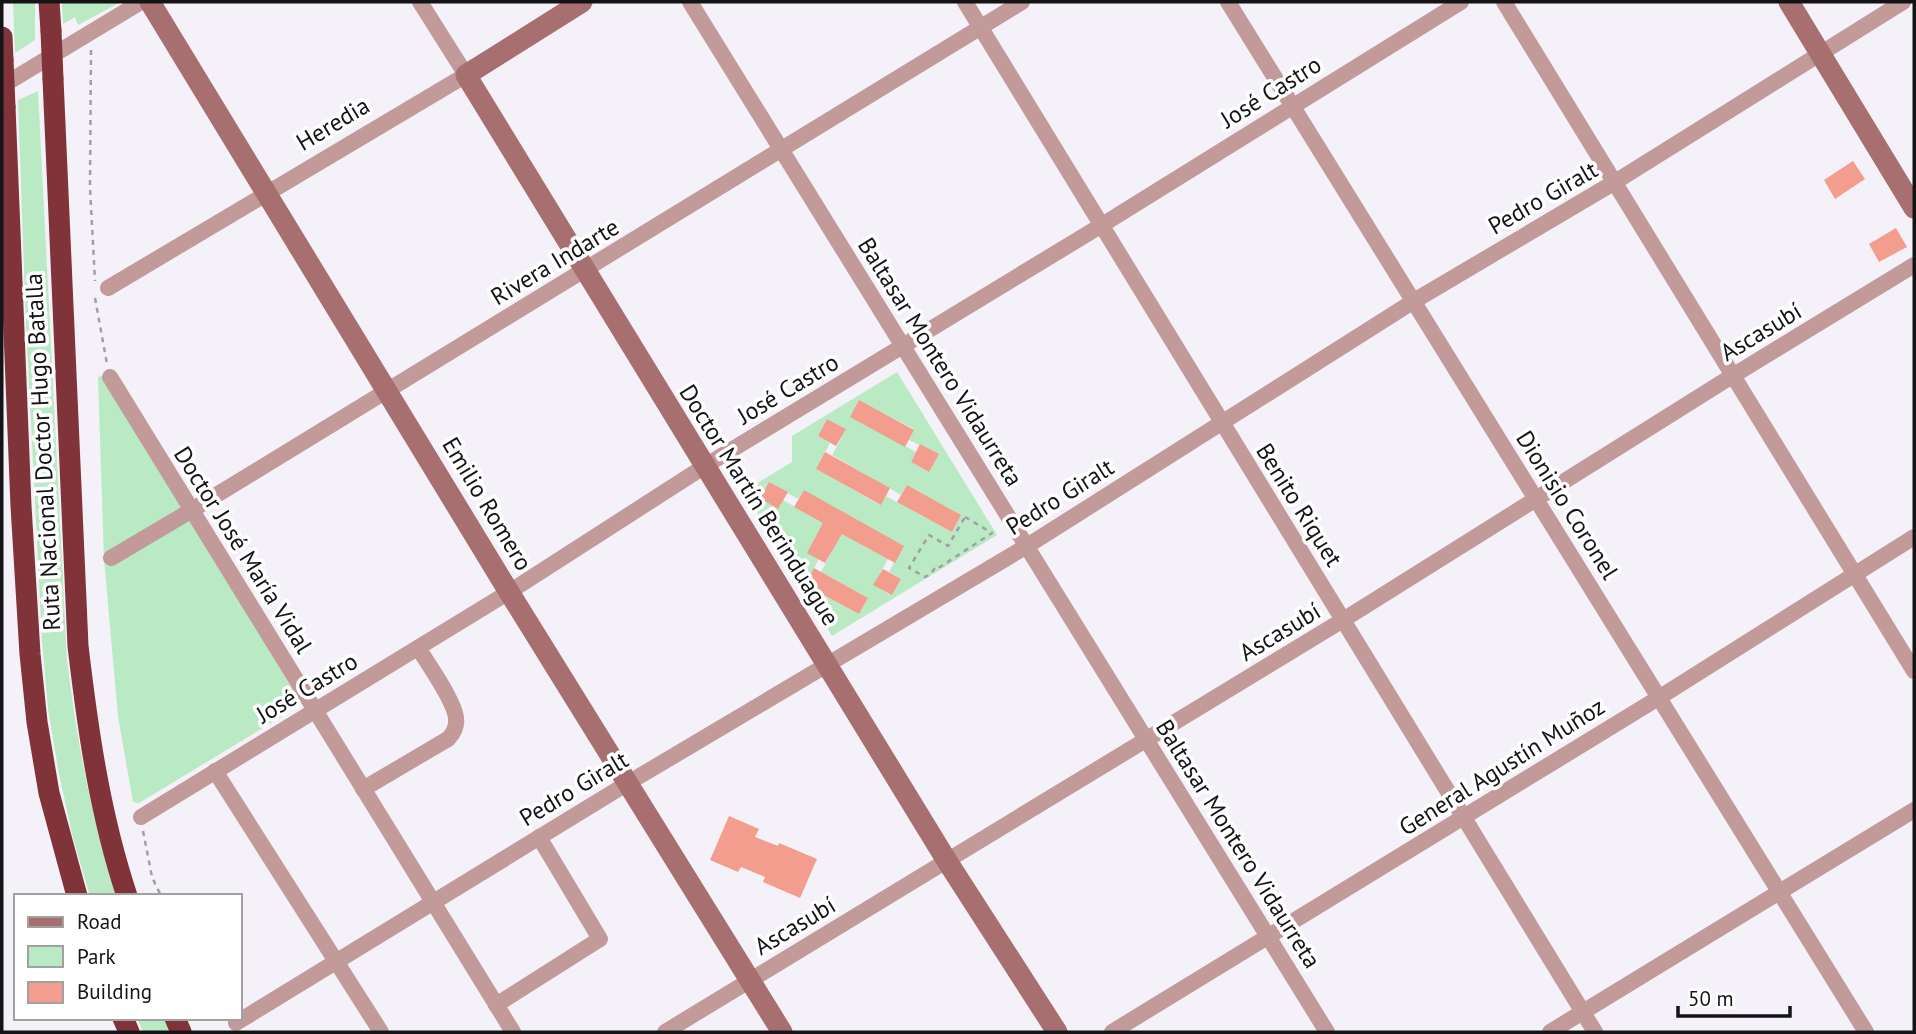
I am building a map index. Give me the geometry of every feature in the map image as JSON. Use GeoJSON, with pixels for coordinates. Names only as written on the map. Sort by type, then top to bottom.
{"type":"FeatureCollection","features":[{"type":"Feature","properties":{"kind":"highway","name":"Ruta Nacional Doctor Hugo Batalla"},"geometry":{"type":"LineString","coordinates":[[49,2],[78,646],[98,789],[126,894]]}},
{"type":"Feature","properties":{"kind":"highway","name":"Ruta Nacional Doctor Hugo Batalla"},"geometry":{"type":"LineString","coordinates":[[2,37],[21,506],[30,654],[37,722],[49,793],[76,894]]}},
{"type":"Feature","properties":{"kind":"street"},"geometry":{"type":"LineString","coordinates":[[2,86],[141,2]]}},
{"type":"Feature","properties":{"kind":"street","name":"Emilio Romero"},"geometry":{"type":"LineString","coordinates":[[150,2],[509,592],[782,1032]]}},
{"type":"Feature","properties":{"kind":"street","name":"Doctor Martín Berinduague"},"geometry":{"type":"LineString","coordinates":[[420,2],[947,861],[1057,1032]]}},
{"type":"Feature","properties":{"kind":"street","name":"Heredia"},"geometry":{"type":"LineString","coordinates":[[99,289],[267,195],[582,2]]}},
{"type":"Feature","properties":{"kind":"street","name":"Baltasar Montero Vidaurreta"},"geometry":{"type":"LineString","coordinates":[[691,2],[1327,1032]]}},
{"type":"Feature","properties":{"kind":"street","name":"Benito Riquet"},"geometry":{"type":"LineString","coordinates":[[965,2],[1595,1032]]}},
{"type":"Feature","properties":{"kind":"street","name":"Rivera Indarte"},"geometry":{"type":"LineString","coordinates":[[111,558],[1022,2]]}},
{"type":"Feature","properties":{"kind":"street","name":"Dionisio Coronel"},"geometry":{"type":"LineString","coordinates":[[1228,2],[1866,1032]]}},
{"type":"Feature","properties":{"kind":"street","name":"José Castro"},"geometry":{"type":"LineString","coordinates":[[141,817],[509,592],[705,466],[1102,225],[1461,2]]}},
{"type":"Feature","properties":{"kind":"street"},"geometry":{"type":"LineString","coordinates":[[1504,2],[1914,671]]}},
{"type":"Feature","properties":{"kind":"street"},"geometry":{"type":"LineString","coordinates":[[1788,2],[1914,208]]}},
{"type":"Feature","properties":{"kind":"street","name":"Pedro Giralt"},"geometry":{"type":"LineString","coordinates":[[237,1025],[628,783],[1027,546],[1414,301],[1615,183],[1903,2]]}},
{"type":"Feature","properties":{"kind":"street","name":"Ascasubí"},"geometry":{"type":"LineString","coordinates":[[665,1032],[1343,620],[1733,375],[1914,265]]}},
{"type":"Feature","properties":{"kind":"street","name":"Doctor José María Vidal"},"geometry":{"type":"LineString","coordinates":[[110,377],[513,1032]]}},
{"type":"Feature","properties":{"kind":"street","name":"General Agustín Muñoz"},"geometry":{"type":"LineString","coordinates":[[1112,1032],[1660,697],[1914,537]]}},
{"type":"Feature","properties":{"kind":"street"},"geometry":{"type":"LineString","coordinates":[[363,789],[448,739],[455,729],[457,722],[453,707],[418,648]]}},
{"type":"Feature","properties":{"kind":"street"},"geometry":{"type":"LineString","coordinates":[[215,771],[381,1032]]}},
{"type":"Feature","properties":{"kind":"street"},"geometry":{"type":"LineString","coordinates":[[1550,1032],[1914,810]]}},
{"type":"Feature","properties":{"kind":"street"},"geometry":{"type":"LineString","coordinates":[[496,1005],[600,939],[539,837]]}},
{"type":"Feature","properties":{"kind":"path"},"geometry":{"type":"LineString","coordinates":[[90,32],[90,188],[110,377]]}},
{"type":"Feature","properties":{"kind":"path"},"geometry":{"type":"LineString","coordinates":[[965,517],[990,532],[992,534],[940,567],[936,566],[931,574],[925,577],[909,568],[929,535],[948,546],[965,517]]}},
{"type":"Feature","properties":{"kind":"path"},"geometry":{"type":"LineString","coordinates":[[141,817],[152,877],[160,894]]}},
{"type":"Feature","properties":{"kind":"green space"},"geometry":{"type":"Polygon","coordinates":[[[13,2],[35,2],[35,40],[15,53],[13,2]]]}},
{"type":"Feature","properties":{"kind":"green space"},"geometry":{"type":"Polygon","coordinates":[[[62,2],[121,2],[78,25],[75,17],[63,24],[62,2]]]}},
{"type":"Feature","properties":{"kind":"green space"},"geometry":{"type":"Polygon","coordinates":[[[38,91],[67,660],[86,779],[116,894],[89,894],[73,838],[48,709],[26,324],[18,100],[38,91]]]}},
{"type":"Feature","properties":{"kind":"green space"},"geometry":{"type":"Polygon","coordinates":[[[897,372],[997,535],[832,636],[744,491],[792,462],[792,436],[897,372]],[[859,401],[851,417],[916,452],[911,462],[929,472],[938,454],[909,440],[914,429],[859,401]],[[827,419],[818,436],[830,443],[816,469],[880,505],[886,496],[952,532],[960,515],[907,485],[901,495],[832,455],[846,429],[827,419]],[[769,482],[760,498],[778,508],[783,500],[888,559],[874,585],[892,595],[901,579],[889,572],[903,546],[804,491],[798,499],[769,482]],[[835,545],[819,559],[805,585],[859,614],[868,598],[821,572],[835,545]]]}},
{"type":"Feature","properties":{"kind":"green space"},"geometry":{"type":"Polygon","coordinates":[[[102,376],[113,390],[294,692],[291,709],[286,714],[139,803],[133,802],[118,716],[104,559],[98,377],[102,376]]]}},
{"type":"Feature","properties":{"kind":"green space"},"geometry":{"type":"Polygon","coordinates":[[[138,1020],[166,1020],[171,1032],[143,1032],[138,1020]]]}},
{"type":"Feature","properties":{"kind":"building"},"geometry":{"type":"Polygon","coordinates":[[[1853,161],[1865,179],[1835,199],[1824,180],[1853,161]]]}},
{"type":"Feature","properties":{"kind":"building"},"geometry":{"type":"Polygon","coordinates":[[[1896,228],[1907,247],[1879,262],[1869,244],[1896,228]]]}},
{"type":"Feature","properties":{"kind":"building"},"geometry":{"type":"Polygon","coordinates":[[[859,400],[914,430],[905,447],[850,417],[859,400]]]}},
{"type":"Feature","properties":{"kind":"building"},"geometry":{"type":"Polygon","coordinates":[[[827,419],[846,429],[836,446],[818,436],[827,419]]]}},
{"type":"Feature","properties":{"kind":"building"},"geometry":{"type":"Polygon","coordinates":[[[920,444],[939,454],[929,472],[911,462],[920,444]]]}},
{"type":"Feature","properties":{"kind":"building"},"geometry":{"type":"Polygon","coordinates":[[[825,452],[890,488],[881,505],[816,469],[825,452]]]}},
{"type":"Feature","properties":{"kind":"building"},"geometry":{"type":"Polygon","coordinates":[[[769,482],[788,492],[778,509],[760,498],[769,482]]]}},
{"type":"Feature","properties":{"kind":"building"},"geometry":{"type":"Polygon","coordinates":[[[907,485],[961,515],[952,532],[897,502],[907,485]]]}},
{"type":"Feature","properties":{"kind":"building"},"geometry":{"type":"Polygon","coordinates":[[[804,490],[904,546],[895,563],[842,534],[825,563],[807,553],[823,523],[794,507],[804,490]]]}},
{"type":"Feature","properties":{"kind":"building"},"geometry":{"type":"Polygon","coordinates":[[[814,568],[868,598],[859,614],[805,585],[814,568]]]}},
{"type":"Feature","properties":{"kind":"building"},"geometry":{"type":"Polygon","coordinates":[[[883,569],[901,579],[892,595],[873,585],[883,569]]]}},
{"type":"Feature","properties":{"kind":"building"},"geometry":{"type":"Polygon","coordinates":[[[729,816],[759,829],[755,837],[778,846],[779,843],[817,859],[800,898],[763,882],[765,877],[741,867],[738,872],[710,860],[729,816]]]}}]}
